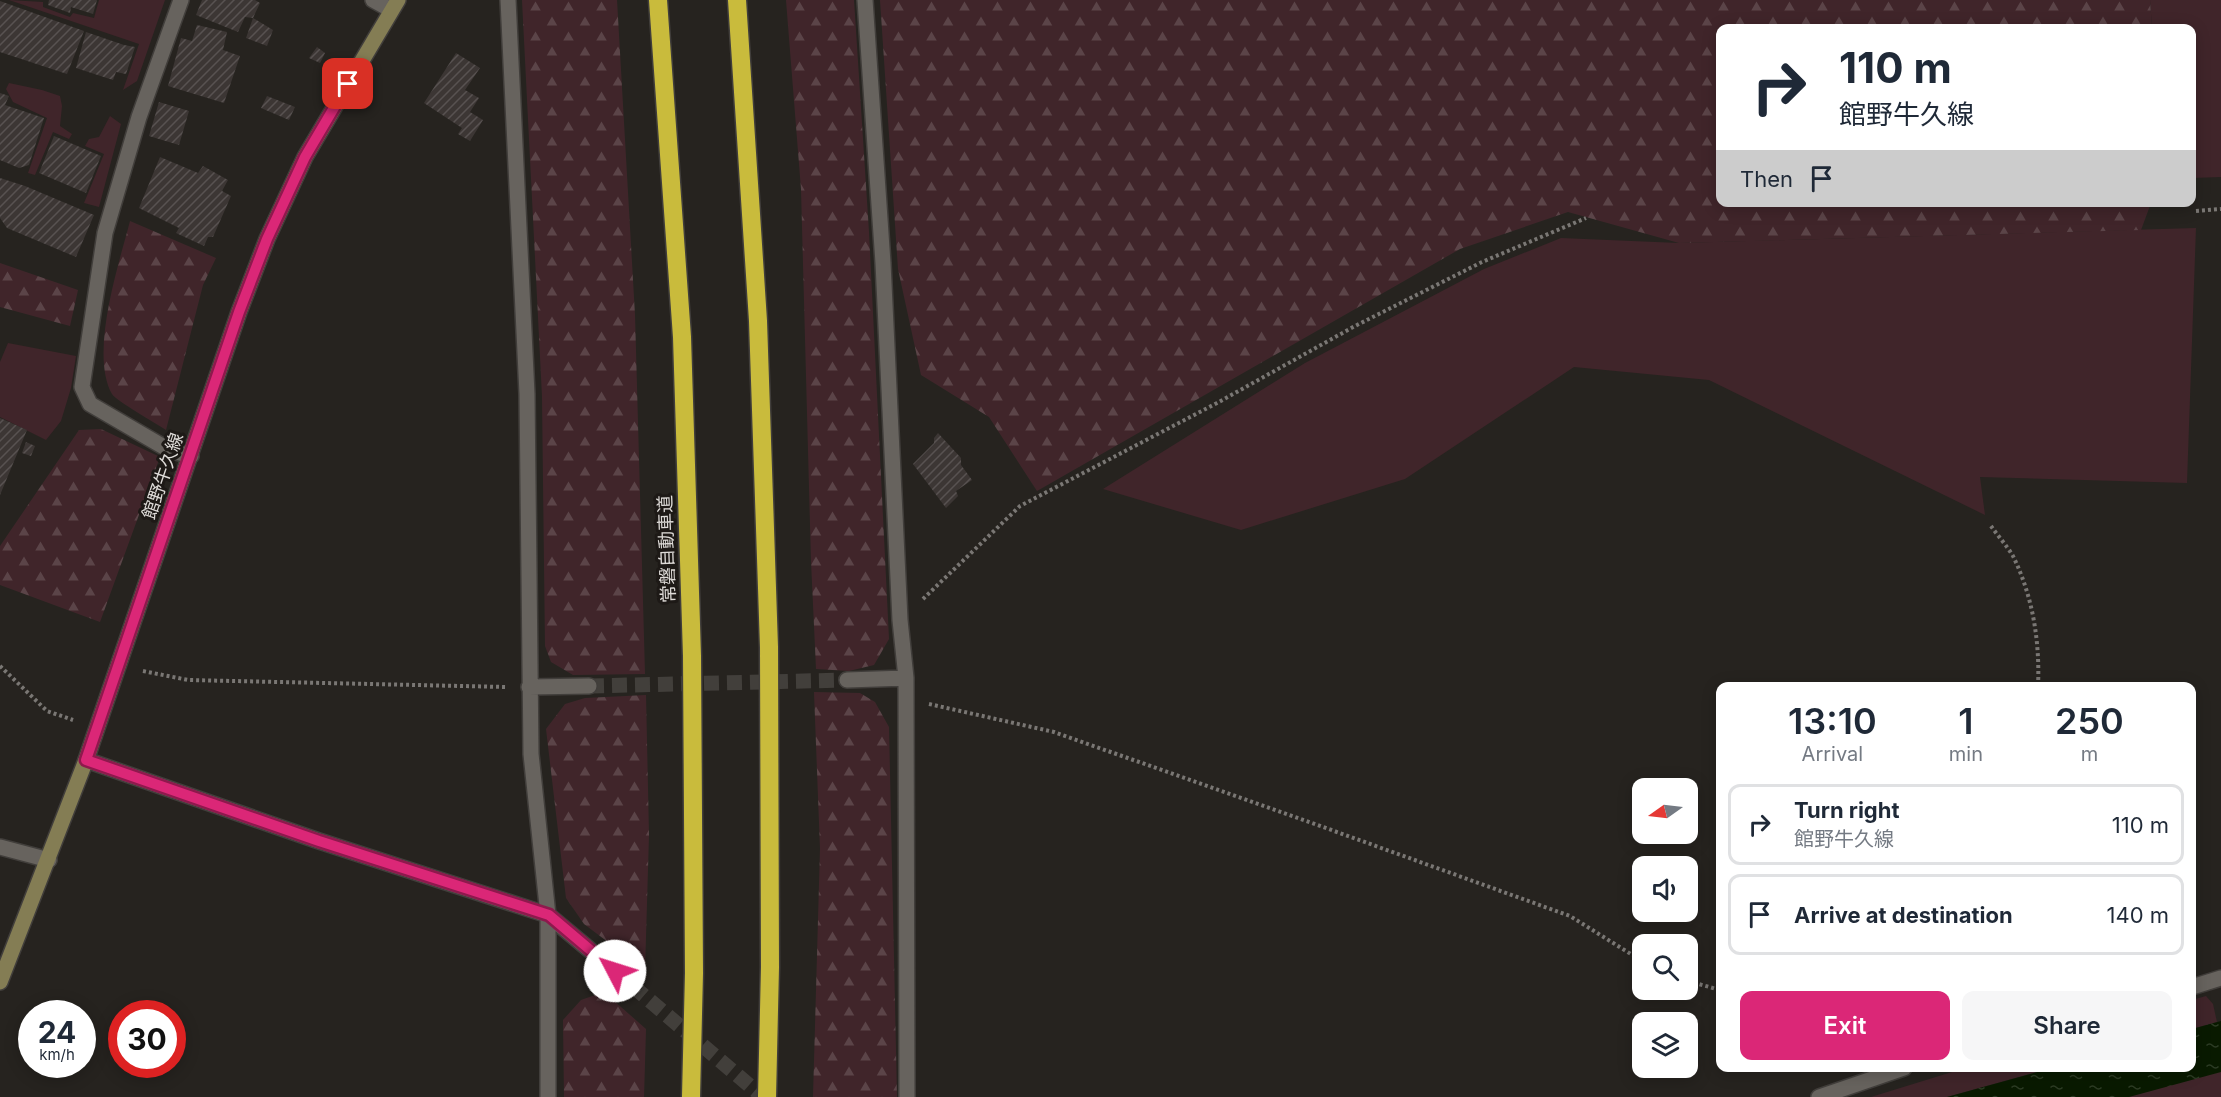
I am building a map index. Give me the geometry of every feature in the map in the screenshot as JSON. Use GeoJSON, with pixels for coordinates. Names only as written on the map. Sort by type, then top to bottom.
{"type":"FeatureCollection","features":[{"type":"Feature","properties":{"kind":"highway","name":"常磐自動車道"},"geometry":{"type":"LineString","coordinates":[[658,0],[682,338],[692,668],[694,973],[692,1097]]}},
{"type":"Feature","properties":{"kind":"highway"},"geometry":{"type":"LineString","coordinates":[[737,0],[758,321],[769,647],[770,967],[767,1097]]}},
{"type":"Feature","properties":{"kind":"main road","name":"館野牛久線"},"geometry":{"type":"LineString","coordinates":[[0,982],[86,760],[239,312],[267,239],[305,157],[394,5]]}},
{"type":"Feature","properties":{"kind":"street"},"geometry":{"type":"LineString","coordinates":[[181,0],[139,117],[105,233],[82,387],[90,404],[169,450],[191,456]]}},
{"type":"Feature","properties":{"kind":"street"},"geometry":{"type":"LineString","coordinates":[[373,0],[394,5]]}},
{"type":"Feature","properties":{"kind":"street"},"geometry":{"type":"LineString","coordinates":[[508,0],[527,394],[531,754],[549,915],[548,1097]]}},
{"type":"Feature","properties":{"kind":"street"},"geometry":{"type":"LineString","coordinates":[[865,0],[883,263],[900,620],[906,678],[907,1097]]}},
{"type":"Feature","properties":{"kind":"street"},"geometry":{"type":"LineString","coordinates":[[847,680],[906,678]]}},
{"type":"Feature","properties":{"kind":"street"},"geometry":{"type":"LineString","coordinates":[[529,687],[589,686]]}},
{"type":"Feature","properties":{"kind":"street"},"geometry":{"type":"LineString","coordinates":[[86,760],[319,841],[549,915],[615,971]]}},
{"type":"Feature","properties":{"kind":"street"},"geometry":{"type":"LineString","coordinates":[[0,847],[49,860]]}},
{"type":"Feature","properties":{"kind":"street"},"geometry":{"type":"LineString","coordinates":[[2196,986],[2221,979]]}},
{"type":"Feature","properties":{"kind":"street"},"geometry":{"type":"LineString","coordinates":[[1819,1097],[1892,1072]]}},
{"type":"Feature","properties":{"kind":"path"},"geometry":{"type":"LineString","coordinates":[[2196,211],[2221,209]]}},
{"type":"Feature","properties":{"kind":"path"},"geometry":{"type":"LineString","coordinates":[[900,620],[1020,506],[1218,403],[1355,326],[1482,262],[1586,218]]}},
{"type":"Feature","properties":{"kind":"path"},"geometry":{"type":"LineString","coordinates":[[1991,526],[2012,555],[2035,617],[2038,682]]}},
{"type":"Feature","properties":{"kind":"path"},"geometry":{"type":"LineString","coordinates":[[119,664],[141,671],[188,680],[529,687]]}},
{"type":"Feature","properties":{"kind":"path"},"geometry":{"type":"LineString","coordinates":[[0,666],[47,711],[97,728]]}},
{"type":"Feature","properties":{"kind":"path"},"geometry":{"type":"LineString","coordinates":[[906,699],[1054,732],[1570,916],[1632,955]]}},
{"type":"Feature","properties":{"kind":"path"},"geometry":{"type":"LineString","coordinates":[[1698,984],[1716,989]]}},
{"type":"Feature","properties":{"kind":"green space"},"geometry":{"type":"Polygon","coordinates":[[[9,0],[43,2],[43,7],[70,17],[73,13],[94,18],[99,0],[165,0],[137,81],[123,90],[139,44],[9,0]]]}},
{"type":"Feature","properties":{"kind":"green space"},"geometry":{"type":"Polygon","coordinates":[[[522,0],[617,0],[635,315],[645,674],[573,675],[551,662],[545,646],[542,396],[522,0]]]}},
{"type":"Feature","properties":{"kind":"green space"},"geometry":{"type":"Polygon","coordinates":[[[786,0],[854,0],[869,232],[889,639],[874,665],[849,671],[816,669],[801,189],[786,0]]]}},
{"type":"Feature","properties":{"kind":"green space"},"geometry":{"type":"Polygon","coordinates":[[[880,0],[2150,0],[2152,24],[1716,24],[1716,207],[2150,207],[2141,230],[1679,243],[1568,212],[1460,249],[1037,491],[989,417],[921,375],[898,269],[880,0]]]}},
{"type":"Feature","properties":{"kind":"green space"},"geometry":{"type":"Polygon","coordinates":[[[2150,0],[2221,0],[2221,177],[2196,178],[2196,24],[2152,24],[2150,0]]]}},
{"type":"Feature","properties":{"kind":"green space"},"geometry":{"type":"Polygon","coordinates":[[[9,83],[60,96],[62,106],[60,126],[72,134],[69,139],[53,132],[35,175],[28,173],[47,118],[13,102],[6,89],[9,83]]]}},
{"type":"Feature","properties":{"kind":"green space"},"geometry":{"type":"Polygon","coordinates":[[[110,116],[121,124],[99,207],[84,203],[104,154],[85,146],[89,139],[99,137],[110,116]]]}},
{"type":"Feature","properties":{"kind":"green space"},"geometry":{"type":"Polygon","coordinates":[[[130,221],[216,258],[203,285],[166,430],[115,397],[106,377],[104,356],[108,308],[130,221]]]}},
{"type":"Feature","properties":{"kind":"green space"},"geometry":{"type":"Polygon","coordinates":[[[2196,228],[2187,483],[1980,477],[1985,515],[1709,380],[1574,367],[1405,479],[1241,530],[1103,489],[1305,363],[1484,269],[1561,238],[1679,243],[2196,228]]]}},
{"type":"Feature","properties":{"kind":"green space"},"geometry":{"type":"Polygon","coordinates":[[[0,263],[78,290],[70,326],[0,307],[0,263]]]}},
{"type":"Feature","properties":{"kind":"green space"},"geometry":{"type":"Polygon","coordinates":[[[8,343],[76,356],[71,388],[61,421],[46,440],[0,417],[0,362],[8,343]]]}},
{"type":"Feature","properties":{"kind":"green space"},"geometry":{"type":"Polygon","coordinates":[[[101,429],[160,457],[100,622],[0,585],[0,546],[79,430],[101,429]]]}},
{"type":"Feature","properties":{"kind":"green space"},"geometry":{"type":"Polygon","coordinates":[[[814,692],[860,693],[875,702],[889,727],[897,1097],[813,1097],[820,849],[814,692]]]}},
{"type":"Feature","properties":{"kind":"green space"},"geometry":{"type":"Polygon","coordinates":[[[646,695],[649,835],[645,970],[584,924],[566,898],[546,729],[565,704],[585,698],[646,695]]]}},
{"type":"Feature","properties":{"kind":"green space"},"geometry":{"type":"Polygon","coordinates":[[[604,992],[646,1029],[644,1097],[564,1097],[563,1020],[581,1000],[604,992]]]}},
{"type":"Feature","properties":{"kind":"green space"},"geometry":{"type":"Polygon","coordinates":[[[2206,996],[2213,1004],[2217,1022],[2196,1028],[2196,999],[2206,996]]]}},
{"type":"Feature","properties":{"kind":"green space"},"geometry":{"type":"Polygon","coordinates":[[[2221,1071],[2221,1097],[2127,1097],[2221,1071]]]}},
{"type":"Feature","properties":{"kind":"green space"},"geometry":{"type":"Polygon","coordinates":[[[1952,1072],[2037,1072],[1947,1097],[1871,1097],[1952,1072]]]}},
{"type":"Feature","properties":{"kind":"water"},"geometry":{"type":"Polygon","coordinates":[[[2221,1021],[2221,1072],[2129,1097],[1947,1097],[2038,1072],[2196,1072],[2196,1028],[2221,1021]]]}},
{"type":"Feature","properties":{"kind":"building"},"geometry":{"type":"Polygon","coordinates":[[[49,0],[97,0],[93,14],[71,7],[70,13],[48,5],[49,0]]]}},
{"type":"Feature","properties":{"kind":"building"},"geometry":{"type":"Polygon","coordinates":[[[202,0],[255,0],[260,3],[253,18],[245,17],[238,32],[196,15],[202,0]]]}},
{"type":"Feature","properties":{"kind":"building"},"geometry":{"type":"Polygon","coordinates":[[[0,1],[84,31],[67,74],[0,52],[0,1]]]}},
{"type":"Feature","properties":{"kind":"building"},"geometry":{"type":"Polygon","coordinates":[[[253,18],[273,30],[267,46],[246,38],[253,18]]]}},
{"type":"Feature","properties":{"kind":"building"},"geometry":{"type":"Polygon","coordinates":[[[197,25],[227,32],[223,50],[240,56],[224,103],[168,86],[181,38],[192,41],[197,25]]]}},
{"type":"Feature","properties":{"kind":"building"},"geometry":{"type":"Polygon","coordinates":[[[86,32],[135,47],[126,74],[116,72],[113,80],[76,68],[86,32]]]}},
{"type":"Feature","properties":{"kind":"building"},"geometry":{"type":"Polygon","coordinates":[[[317,47],[325,53],[320,63],[309,58],[317,47]]]}},
{"type":"Feature","properties":{"kind":"building"},"geometry":{"type":"Polygon","coordinates":[[[456,53],[480,68],[465,90],[479,98],[470,112],[483,120],[470,141],[458,134],[462,128],[424,103],[456,53]]]}},
{"type":"Feature","properties":{"kind":"building"},"geometry":{"type":"Polygon","coordinates":[[[0,93],[9,96],[5,105],[44,118],[29,165],[19,168],[0,160],[0,93]]]}},
{"type":"Feature","properties":{"kind":"building"},"geometry":{"type":"Polygon","coordinates":[[[267,96],[295,107],[289,120],[261,108],[267,96]]]}},
{"type":"Feature","properties":{"kind":"building"},"geometry":{"type":"Polygon","coordinates":[[[159,102],[189,111],[179,145],[149,136],[159,102]]]}},
{"type":"Feature","properties":{"kind":"building"},"geometry":{"type":"Polygon","coordinates":[[[54,136],[101,156],[86,193],[39,173],[54,136]]]}},
{"type":"Feature","properties":{"kind":"building"},"geometry":{"type":"Polygon","coordinates":[[[160,157],[198,173],[203,166],[228,180],[222,191],[231,196],[213,237],[208,237],[204,246],[176,233],[179,228],[139,208],[160,157]]]}},
{"type":"Feature","properties":{"kind":"building"},"geometry":{"type":"Polygon","coordinates":[[[0,178],[94,215],[76,257],[7,228],[0,218],[0,178]]]}},
{"type":"Feature","properties":{"kind":"building"},"geometry":{"type":"Polygon","coordinates":[[[0,418],[27,430],[0,495],[0,418]]]}},
{"type":"Feature","properties":{"kind":"building"},"geometry":{"type":"Polygon","coordinates":[[[938,433],[961,458],[961,465],[972,480],[956,491],[958,496],[946,508],[913,464],[934,443],[934,438],[938,433]]]}},
{"type":"Feature","properties":{"kind":"building"},"geometry":{"type":"Polygon","coordinates":[[[26,442],[35,446],[31,456],[22,453],[26,442]]]}},
{"type":"Feature","properties":{"kind":"tunnel"},"geometry":{"type":"LineString","coordinates":[[589,686],[847,680]]}},
{"type":"Feature","properties":{"kind":"tunnel"},"geometry":{"type":"LineString","coordinates":[[615,971],[763,1097]]}},
{"type":"Feature","properties":{"kind":"route"},"geometry":{"type":"LineString","coordinates":[[348,84],[305,157],[267,239],[219,369],[86,760],[319,841],[549,915],[615,971]]}}]}
